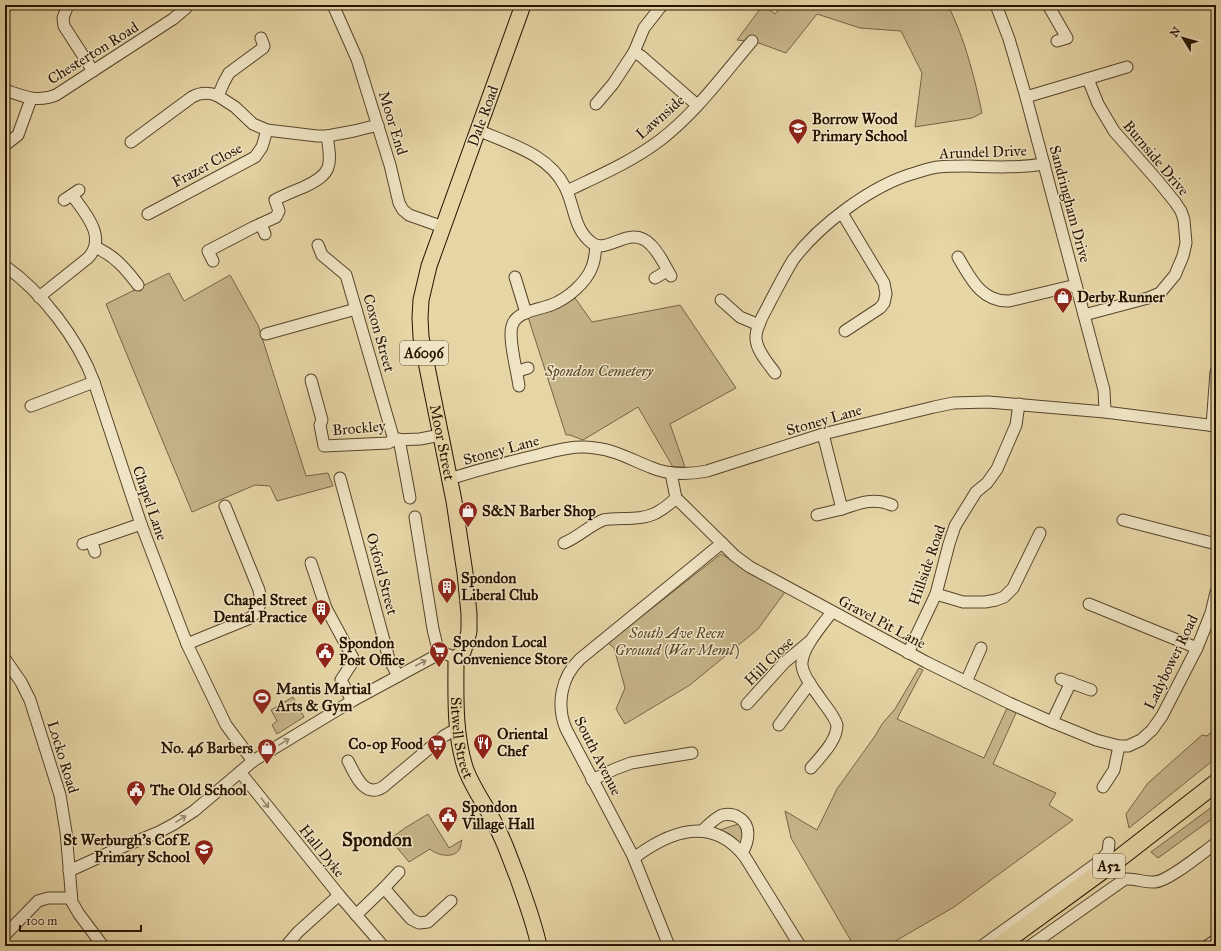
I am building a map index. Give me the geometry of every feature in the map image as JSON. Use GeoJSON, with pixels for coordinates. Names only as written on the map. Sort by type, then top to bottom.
{"type":"FeatureCollection","features":[{"type":"Feature","properties":{"kind":"highway","name":"A52"},"geometry":{"type":"LineString","coordinates":[[999,946],[1128,852],[1216,783]]}},
{"type":"Feature","properties":{"kind":"highway","name":"A52"},"geometry":{"type":"LineString","coordinates":[[1017,946],[1216,798]]}},
{"type":"Feature","properties":{"kind":"main road","name":"Dale Road"},"geometry":{"type":"LineString","coordinates":[[442,227],[523,5]]}},
{"type":"Feature","properties":{"kind":"main road","name":"Moor Street"},"geometry":{"type":"LineString","coordinates":[[442,227],[424,282],[420,313],[423,350],[449,479],[465,573],[469,631],[462,652],[456,658]]}},
{"type":"Feature","properties":{"kind":"main road","name":"Sitwell Street"},"geometry":{"type":"LineString","coordinates":[[456,658],[458,730],[460,748],[465,768],[504,842],[534,924],[539,946]]}},
{"type":"Feature","properties":{"kind":"street"},"geometry":{"type":"LineString","coordinates":[[68,5],[63,18],[64,26],[93,71]]}},
{"type":"Feature","properties":{"kind":"street","name":"Chesterton Road"},"geometry":{"type":"LineString","coordinates":[[5,90],[31,99],[42,99],[56,95],[174,19],[186,8],[187,5]]}},
{"type":"Feature","properties":{"kind":"street","name":"Moor End"},"geometry":{"type":"LineString","coordinates":[[333,5],[357,59],[390,165],[397,200],[401,207],[409,215],[442,227]]}},
{"type":"Feature","properties":{"kind":"street"},"geometry":{"type":"LineString","coordinates":[[602,102],[634,52],[644,28],[662,5]]}},
{"type":"Feature","properties":{"kind":"street","name":"Sandringham Drive"},"geometry":{"type":"LineString","coordinates":[[996,5],[1009,39],[1044,164],[1104,390],[1105,412]]}},
{"type":"Feature","properties":{"kind":"street"},"geometry":{"type":"LineString","coordinates":[[1048,5],[1067,38],[1057,41]]}},
{"type":"Feature","properties":{"kind":"street"},"geometry":{"type":"LineString","coordinates":[[218,96],[228,75],[263,48],[264,46],[261,38]]}},
{"type":"Feature","properties":{"kind":"street","name":"Lawnside"},"geometry":{"type":"LineString","coordinates":[[568,191],[651,146],[675,127],[697,105],[752,41]]}},
{"type":"Feature","properties":{"kind":"street"},"geometry":{"type":"LineString","coordinates":[[634,52],[641,56],[697,105]]}},
{"type":"Feature","properties":{"kind":"street"},"geometry":{"type":"LineString","coordinates":[[1026,97],[1127,67]]}},
{"type":"Feature","properties":{"kind":"street","name":"Burnside Drive"},"geometry":{"type":"LineString","coordinates":[[1084,316],[1148,298],[1160,293],[1175,275],[1183,256],[1186,243],[1184,220],[1181,211],[1168,192],[1114,131],[1098,104],[1088,79]]}},
{"type":"Feature","properties":{"kind":"street"},"geometry":{"type":"LineString","coordinates":[[131,142],[196,94],[206,93],[218,96],[235,107],[253,124],[267,130],[327,136],[378,125]]}},
{"type":"Feature","properties":{"kind":"street"},"geometry":{"type":"LineString","coordinates":[[5,145],[18,134],[31,99]]}},
{"type":"Feature","properties":{"kind":"street","name":"Frazer Close"},"geometry":{"type":"LineString","coordinates":[[148,214],[255,157],[264,144],[267,130]]}},
{"type":"Feature","properties":{"kind":"street"},"geometry":{"type":"LineString","coordinates":[[478,130],[529,152],[553,169],[568,191],[577,225],[584,235],[596,246],[638,237],[651,245],[669,274],[655,278]]}},
{"type":"Feature","properties":{"kind":"street"},"geometry":{"type":"LineString","coordinates":[[213,261],[208,252],[263,229],[276,217],[279,211],[275,200],[275,195],[317,181],[324,176],[329,162],[327,136]]}},
{"type":"Feature","properties":{"kind":"street","name":"Arundel Drive"},"geometry":{"type":"LineString","coordinates":[[775,373],[761,353],[756,342],[756,332],[793,261],[811,238],[842,213],[862,198],[890,182],[930,169],[951,166],[1026,167],[1044,164]]}},
{"type":"Feature","properties":{"kind":"street"},"geometry":{"type":"LineString","coordinates":[[39,297],[88,258],[95,247],[96,239],[94,230],[88,217],[72,195]]}},
{"type":"Feature","properties":{"kind":"street"},"geometry":{"type":"LineString","coordinates":[[842,213],[878,272],[886,290],[883,305],[874,312],[853,321],[845,331]]}},
{"type":"Feature","properties":{"kind":"street","name":"Coxon Street"},"geometry":{"type":"LineString","coordinates":[[318,246],[322,255],[346,275],[397,439],[410,498]]}},
{"type":"Feature","properties":{"kind":"street"},"geometry":{"type":"LineString","coordinates":[[519,386],[523,370],[511,331],[513,322],[518,317],[526,313],[554,304],[568,295],[579,285],[592,268],[596,246]]}},
{"type":"Feature","properties":{"kind":"street"},"geometry":{"type":"LineString","coordinates":[[95,247],[106,252],[117,260],[138,285]]}},
{"type":"Feature","properties":{"kind":"street"},"geometry":{"type":"LineString","coordinates":[[958,257],[980,291],[998,300],[1009,301],[1076,286]]}},
{"type":"Feature","properties":{"kind":"street","name":"Chapel Lane"},"geometry":{"type":"LineString","coordinates":[[5,266],[39,297],[69,334],[81,355],[94,382],[140,524],[187,644],[226,725],[253,761]]}},
{"type":"Feature","properties":{"kind":"street"},"geometry":{"type":"LineString","coordinates":[[515,277],[526,313]]}},
{"type":"Feature","properties":{"kind":"street"},"geometry":{"type":"LineString","coordinates":[[727,301],[740,317],[759,325]]}},
{"type":"Feature","properties":{"kind":"street"},"geometry":{"type":"LineString","coordinates":[[266,334],[356,309]]}},
{"type":"Feature","properties":{"kind":"street"},"geometry":{"type":"LineString","coordinates":[[1214,426],[1216,372]]}},
{"type":"Feature","properties":{"kind":"street","name":"Brockley"},"geometry":{"type":"LineString","coordinates":[[311,380],[322,420],[320,425],[324,446],[388,443],[397,439],[420,439],[440,435]]}},
{"type":"Feature","properties":{"kind":"street"},"geometry":{"type":"LineString","coordinates":[[38,408],[94,382]]}},
{"type":"Feature","properties":{"kind":"street","name":"Stoney Lane"},"geometry":{"type":"LineString","coordinates":[[449,479],[556,450],[579,447],[590,447],[606,450],[650,468],[671,473],[687,474],[707,471],[823,434],[953,403],[988,402],[1019,404],[1105,412],[1214,426]]}},
{"type":"Feature","properties":{"kind":"street","name":"Hillside Road"},"geometry":{"type":"LineString","coordinates":[[908,653],[936,594],[955,526],[976,492],[987,483],[997,469],[1016,425],[1019,404]]}},
{"type":"Feature","properties":{"kind":"street"},"geometry":{"type":"LineString","coordinates":[[823,434],[842,509]]}},
{"type":"Feature","properties":{"kind":"street"},"geometry":{"type":"LineString","coordinates":[[564,543],[598,528],[610,519],[655,514],[665,508],[676,498],[671,473]]}},
{"type":"Feature","properties":{"kind":"street","name":"Oxford Street"},"geometry":{"type":"LineString","coordinates":[[340,478],[390,658],[398,676]]}},
{"type":"Feature","properties":{"kind":"street","name":"Gravel Pit Lane"},"geometry":{"type":"LineString","coordinates":[[676,498],[722,543],[750,567],[908,653],[966,682],[1052,722],[1096,740],[1119,746]]}},
{"type":"Feature","properties":{"kind":"street"},"geometry":{"type":"LineString","coordinates":[[817,515],[868,501],[877,500],[892,505]]}},
{"type":"Feature","properties":{"kind":"street"},"geometry":{"type":"LineString","coordinates":[[187,644],[248,619],[256,613],[260,606],[261,600],[259,590],[225,506]]}},
{"type":"Feature","properties":{"kind":"street"},"geometry":{"type":"LineString","coordinates":[[415,517],[433,629],[439,654]]}},
{"type":"Feature","properties":{"kind":"street"},"geometry":{"type":"LineString","coordinates":[[1123,520],[1216,544]]}},
{"type":"Feature","properties":{"kind":"street"},"geometry":{"type":"LineString","coordinates":[[95,552],[87,543],[140,524]]}},
{"type":"Feature","properties":{"kind":"street"},"geometry":{"type":"LineString","coordinates":[[936,594],[963,602],[985,602],[1004,597],[1013,588],[1040,533]]}},
{"type":"Feature","properties":{"kind":"street","name":"South Avenue"},"geometry":{"type":"LineString","coordinates":[[669,946],[634,858],[567,733],[562,718],[561,696],[569,674],[580,659],[722,543]]}},
{"type":"Feature","properties":{"kind":"street"},"geometry":{"type":"LineString","coordinates":[[311,570],[326,608],[353,658],[352,663],[341,680],[352,702]]}},
{"type":"Feature","properties":{"kind":"street","name":"Ladybower Road"},"geometry":{"type":"LineString","coordinates":[[1119,746],[1128,746],[1136,743],[1146,736],[1162,716],[1198,648],[1211,613],[1216,592]]}},
{"type":"Feature","properties":{"kind":"street"},"geometry":{"type":"LineString","coordinates":[[1089,604],[1198,648]]}},
{"type":"Feature","properties":{"kind":"street"},"geometry":{"type":"LineString","coordinates":[[811,768],[830,744],[837,727],[836,722],[810,683],[804,672],[802,663],[806,650],[832,612]]}},
{"type":"Feature","properties":{"kind":"street","name":"Hill Close"},"geometry":{"type":"LineString","coordinates":[[747,704],[785,662],[812,640]]}},
{"type":"Feature","properties":{"kind":"street"},"geometry":{"type":"LineString","coordinates":[[966,682],[981,648]]}},
{"type":"Feature","properties":{"kind":"street"},"geometry":{"type":"LineString","coordinates":[[69,871],[167,827],[194,811],[253,761],[398,676],[439,654],[456,658]]}},
{"type":"Feature","properties":{"kind":"street","name":"Locko Road"},"geometry":{"type":"LineString","coordinates":[[5,659],[26,691],[43,740],[63,807],[71,898]]}},
{"type":"Feature","properties":{"kind":"street"},"geometry":{"type":"LineString","coordinates":[[1052,722],[1066,680],[1091,690]]}},
{"type":"Feature","properties":{"kind":"street"},"geometry":{"type":"LineString","coordinates":[[779,725],[810,683]]}},
{"type":"Feature","properties":{"kind":"street"},"geometry":{"type":"LineString","coordinates":[[348,760],[362,786],[369,790],[378,789],[383,787],[444,736],[458,730]]}},
{"type":"Feature","properties":{"kind":"street"},"geometry":{"type":"LineString","coordinates":[[1103,787],[1114,770],[1119,746]]}},
{"type":"Feature","properties":{"kind":"street"},"geometry":{"type":"LineString","coordinates":[[592,780],[631,763],[685,751]]}},
{"type":"Feature","properties":{"kind":"street","name":"Hall Dyke"},"geometry":{"type":"LineString","coordinates":[[240,772],[296,843],[383,946]]}},
{"type":"Feature","properties":{"kind":"street"},"geometry":{"type":"LineString","coordinates":[[702,831],[722,815],[732,815],[738,817],[745,823],[748,836],[742,853]]}},
{"type":"Feature","properties":{"kind":"street"},"geometry":{"type":"LineString","coordinates":[[634,858],[654,845],[688,831],[710,832],[720,836],[742,853],[800,946]]}},
{"type":"Feature","properties":{"kind":"street"},"geometry":{"type":"LineString","coordinates":[[982,946],[1100,861],[1108,852],[1109,843]]}},
{"type":"Feature","properties":{"kind":"street"},"geometry":{"type":"LineString","coordinates":[[1030,946],[1125,879],[1158,882],[1215,844]]}},
{"type":"Feature","properties":{"kind":"street"},"geometry":{"type":"LineString","coordinates":[[356,915],[399,872]]}},
{"type":"Feature","properties":{"kind":"street"},"geometry":{"type":"LineString","coordinates":[[384,888],[411,919],[419,923],[428,922],[451,901]]}},
{"type":"Feature","properties":{"kind":"street"},"geometry":{"type":"LineString","coordinates":[[286,946],[298,932],[339,895]]}},
{"type":"Feature","properties":{"kind":"street"},"geometry":{"type":"LineString","coordinates":[[6,932],[38,902],[48,898],[71,898],[78,914],[103,946]]}},
{"type":"Feature","properties":{"kind":"street"},"geometry":{"type":"LineString","coordinates":[[1207,946],[1216,940]]}},
{"type":"Feature","properties":{"kind":"green space"},"geometry":{"type":"Polygon","coordinates":[[[763,5],[775,14],[782,5],[948,5],[968,58],[982,113],[972,118],[915,127],[922,73],[901,31],[860,28],[817,14],[786,53],[756,42],[737,40],[763,5]]]}},
{"type":"Feature","properties":{"kind":"green space"},"geometry":{"type":"Polygon","coordinates":[[[169,273],[184,301],[230,275],[258,325],[306,476],[328,473],[333,486],[277,501],[270,486],[255,485],[192,512],[106,304],[169,273]]]}},
{"type":"Feature","properties":{"kind":"green space","name":"Spondon Cemetery"},"geometry":{"type":"Polygon","coordinates":[[[575,298],[592,322],[680,305],[736,388],[670,424],[685,467],[673,467],[638,407],[583,440],[566,435],[528,317],[551,311],[575,298]]]}},
{"type":"Feature","properties":{"kind":"green space","name":"South Ave Recn Ground (War Meml)"},"geometry":{"type":"Polygon","coordinates":[[[721,554],[785,592],[758,629],[690,685],[625,724],[616,709],[625,688],[614,648],[608,643],[721,554]]]}},
{"type":"Feature","properties":{"kind":"green space"},"geometry":{"type":"Polygon","coordinates":[[[919,668],[923,670],[897,719],[984,758],[1007,708],[1016,713],[993,764],[1056,793],[1049,805],[1073,820],[954,907],[887,946],[854,946],[791,838],[785,811],[817,830],[837,789],[882,724],[895,709],[919,668]]]}},
{"type":"Feature","properties":{"kind":"green space"},"geometry":{"type":"Polygon","coordinates":[[[293,697],[304,717],[277,734],[272,725],[277,721],[271,710],[293,697]]]}},
{"type":"Feature","properties":{"kind":"green space"},"geometry":{"type":"Polygon","coordinates":[[[1216,728],[1216,758],[1129,828],[1126,814],[1148,783],[1202,735],[1207,736],[1216,728]]]}},
{"type":"Feature","properties":{"kind":"green space"},"geometry":{"type":"Polygon","coordinates":[[[1216,804],[1216,816],[1158,858],[1151,852],[1216,804]]]}},
{"type":"Feature","properties":{"kind":"green space"},"geometry":{"type":"Polygon","coordinates":[[[428,814],[449,848],[462,840],[460,848],[456,853],[449,855],[436,853],[430,849],[409,862],[390,839],[428,814]]]}},
{"type":"Feature","properties":{"kind":"green space"},"geometry":{"type":"Polygon","coordinates":[[[741,823],[744,830],[741,844],[731,838],[732,836],[728,833],[726,835],[717,831],[741,823]]]}},
{"type":"Feature","properties":{"kind":"place","name":"Borrow Wood Primary School"},"geometry":{"type":"Point","coordinates":[798,145]}},
{"type":"Feature","properties":{"kind":"place","name":"Derby Runner"},"geometry":{"type":"Point","coordinates":[1063,314]}},
{"type":"Feature","properties":{"kind":"place","name":"S&N Barber Shop"},"geometry":{"type":"Point","coordinates":[468,528]}},
{"type":"Feature","properties":{"kind":"place","name":"Spondon Liberal Club"},"geometry":{"type":"Point","coordinates":[447,604]}},
{"type":"Feature","properties":{"kind":"place","name":"Chapel Street Dental Practice"},"geometry":{"type":"Point","coordinates":[321,626]}},
{"type":"Feature","properties":{"kind":"place","name":"Spondon Local Convenience Store"},"geometry":{"type":"Point","coordinates":[439,668]}},
{"type":"Feature","properties":{"kind":"place","name":"Spondon Post Office"},"geometry":{"type":"Point","coordinates":[325,669]}},
{"type":"Feature","properties":{"kind":"place","name":"Mantis Martial Arts & Gym"},"geometry":{"type":"Point","coordinates":[262,715]}},
{"type":"Feature","properties":{"kind":"place","name":"Oriental Chef"},"geometry":{"type":"Point","coordinates":[483,760]}},
{"type":"Feature","properties":{"kind":"place","name":"Co-op Food"},"geometry":{"type":"Point","coordinates":[437,761]}},
{"type":"Feature","properties":{"kind":"place","name":"No. 46 Barbers"},"geometry":{"type":"Point","coordinates":[267,765]}},
{"type":"Feature","properties":{"kind":"place","name":"The Old School"},"geometry":{"type":"Point","coordinates":[136,807]}},
{"type":"Feature","properties":{"kind":"place","name":"Spondon Village Hall"},"geometry":{"type":"Point","coordinates":[448,833]}},
{"type":"Feature","properties":{"kind":"place","name":"St Werburgh's CofE Primary School"},"geometry":{"type":"Point","coordinates":[204,866]}},
{"type":"Feature","properties":{"kind":"district","name":"Spondon"},"geometry":{"type":"Point","coordinates":[377,839]}}]}
